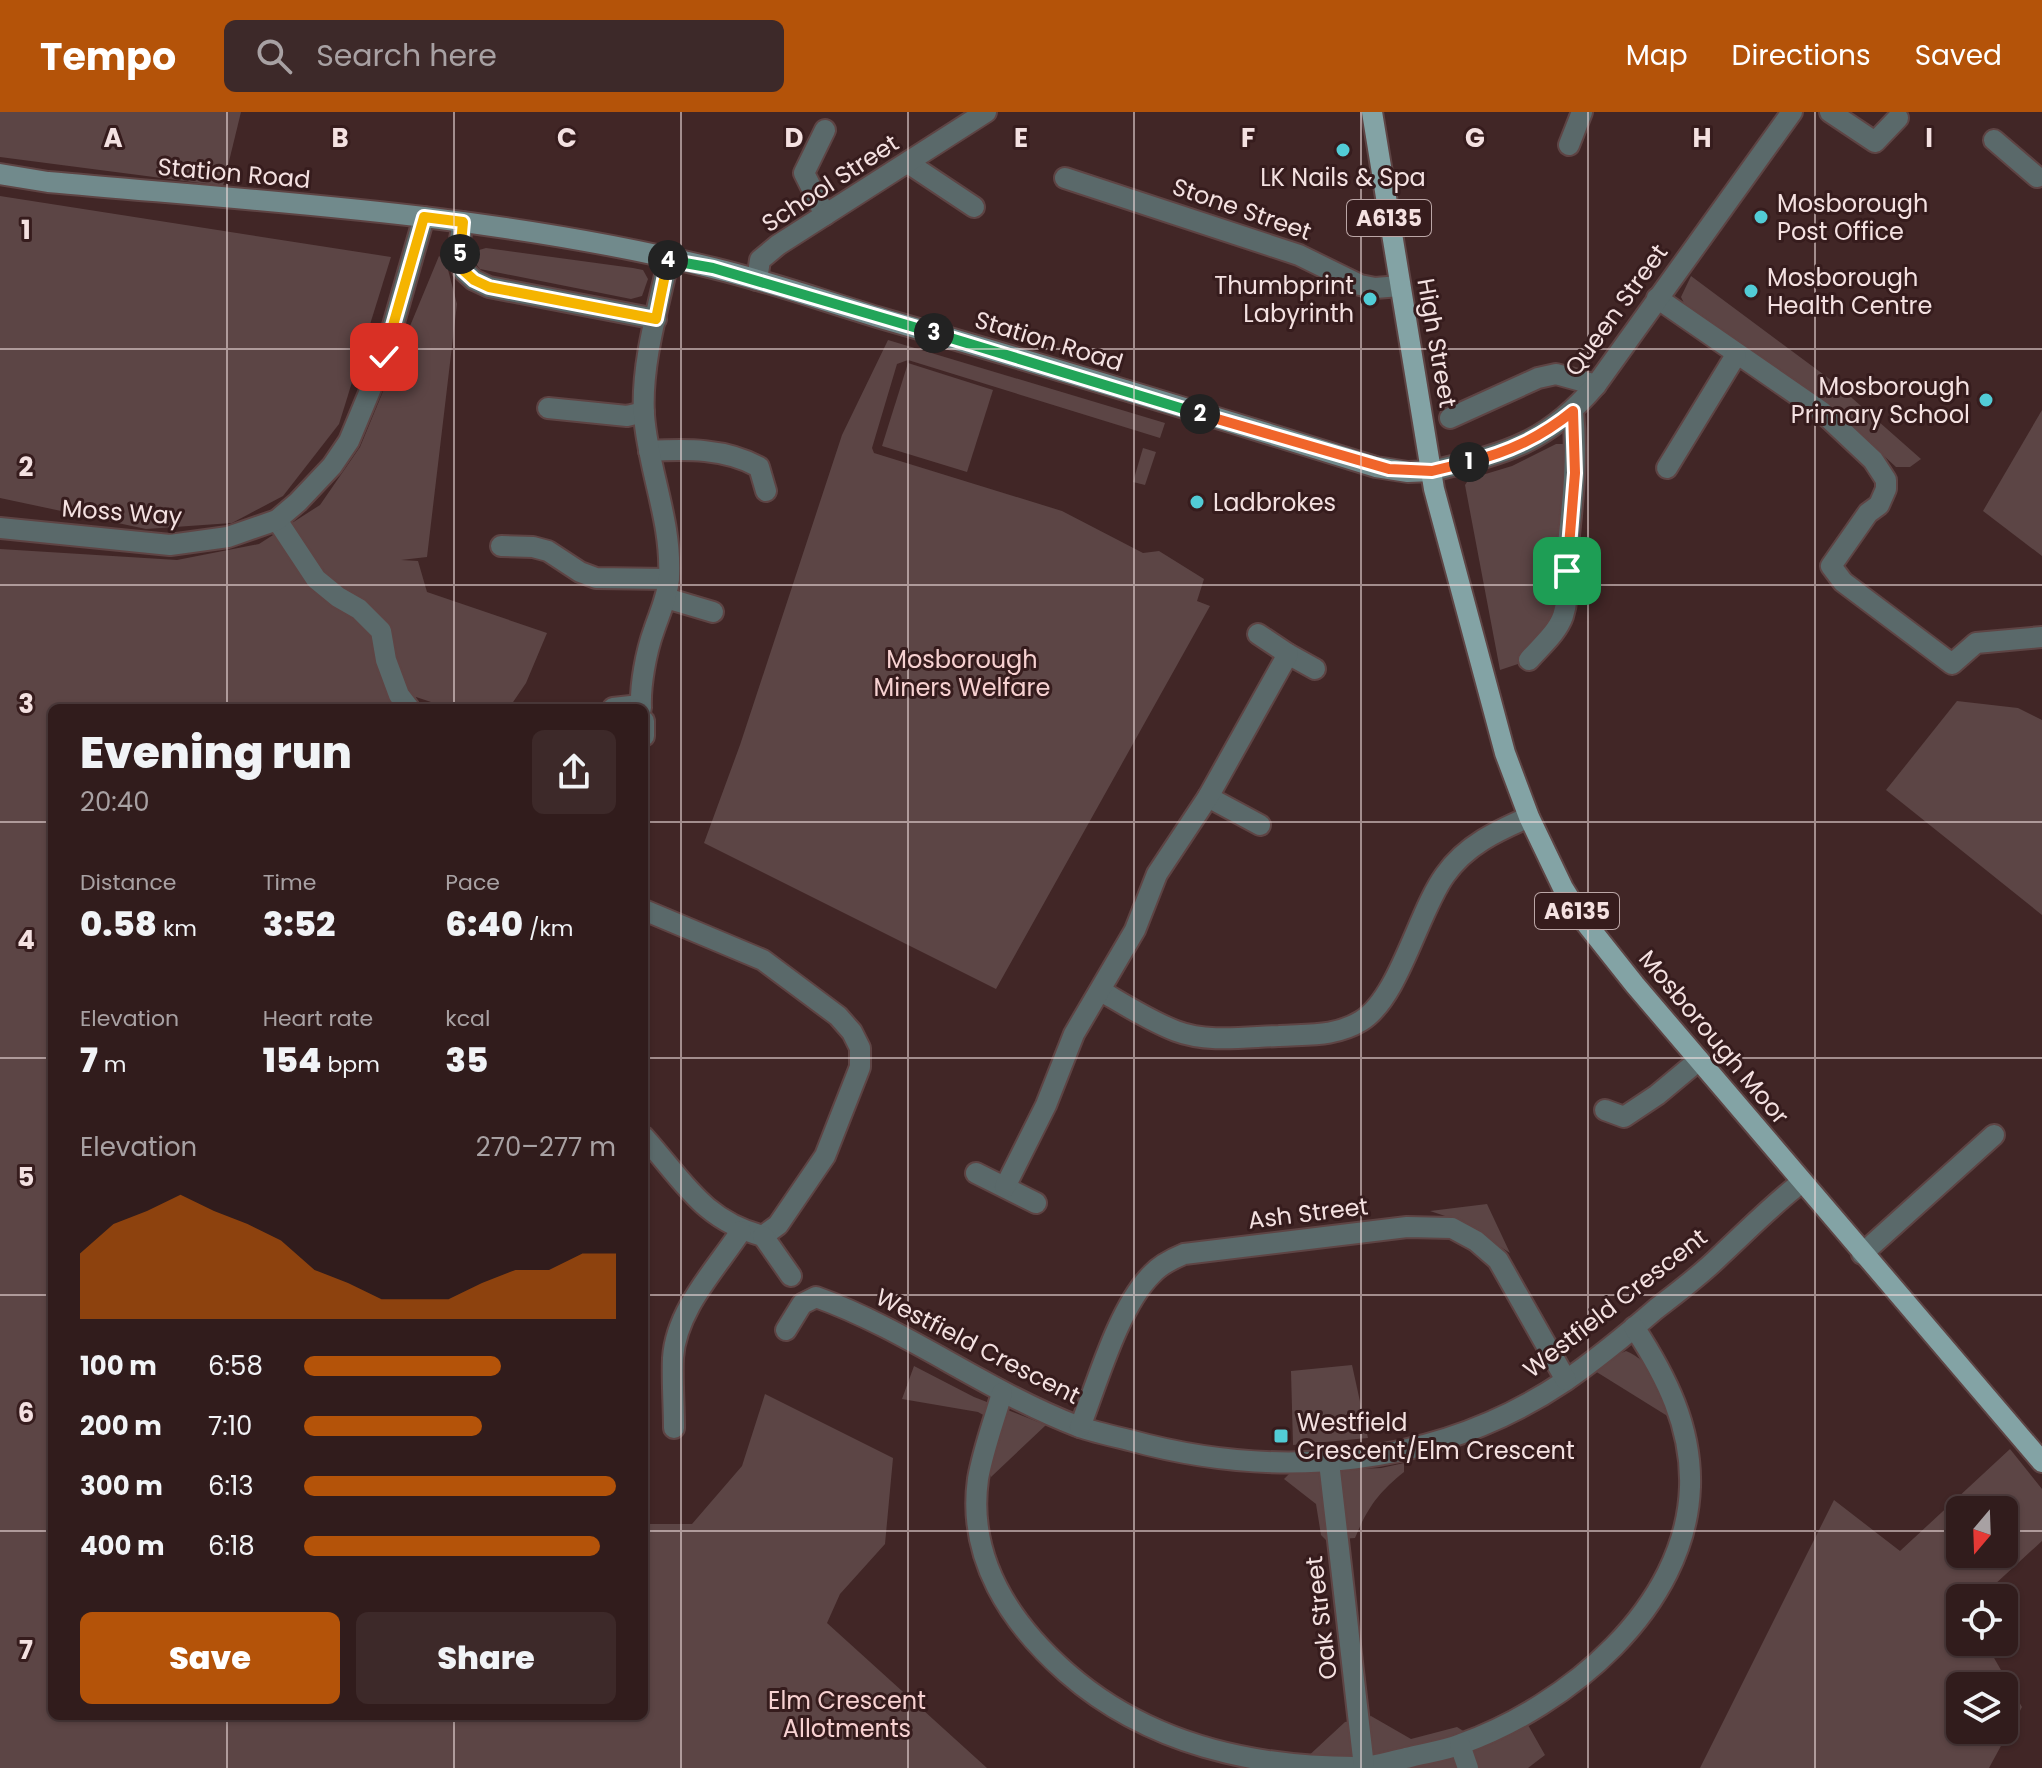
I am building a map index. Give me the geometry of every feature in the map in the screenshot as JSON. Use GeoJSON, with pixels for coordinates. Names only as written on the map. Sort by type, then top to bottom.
{"type":"FeatureCollection","features":[{"type":"Feature","properties":{"kind":"main road","name":"High Street"},"geometry":{"type":"LineString","coordinates":[[1372,112],[1432,471],[1460,581]]}},
{"type":"Feature","properties":{"kind":"main road","name":"Station Road"},"geometry":{"type":"LineString","coordinates":[[0,174],[48,182],[424,217],[547,234],[669,258],[757,280],[1376,467],[1408,472],[1432,471]]}},
{"type":"Feature","properties":{"kind":"main road","name":"Mosborough Moor"},"geometry":{"type":"LineString","coordinates":[[1460,581],[1505,753],[1529,817],[1563,888],[1581,917],[1862,1254],[2042,1462]]}},
{"type":"Feature","properties":{"kind":"street"},"geometry":{"type":"LineString","coordinates":[[1569,145],[1582,112]]}},
{"type":"Feature","properties":{"kind":"street","name":"Queen Street"},"geometry":{"type":"LineString","coordinates":[[1432,471],[1501,453],[1528,442],[1550,430],[1573,411],[1596,385],[1792,112]]}},
{"type":"Feature","properties":{"kind":"street"},"geometry":{"type":"LineString","coordinates":[[1830,112],[1875,142],[1898,118]]}},
{"type":"Feature","properties":{"kind":"street","name":"School Street"},"geometry":{"type":"LineString","coordinates":[[757,280],[760,260],[778,245],[908,163],[976,115]]}},
{"type":"Feature","properties":{"kind":"street"},"geometry":{"type":"LineString","coordinates":[[825,130],[804,173],[825,215]]}},
{"type":"Feature","properties":{"kind":"street"},"geometry":{"type":"LineString","coordinates":[[1994,140],[2040,177]]}},
{"type":"Feature","properties":{"kind":"street"},"geometry":{"type":"LineString","coordinates":[[908,163],[974,207]]}},
{"type":"Feature","properties":{"kind":"street","name":"Stone Street"},"geometry":{"type":"LineString","coordinates":[[1065,178],[1299,255],[1360,285],[1375,288],[1400,286]]}},
{"type":"Feature","properties":{"kind":"street","name":"Moss Way"},"geometry":{"type":"LineString","coordinates":[[0,528],[170,545],[228,537],[277,520],[332,466],[349,441],[382,362],[424,217]]}},
{"type":"Feature","properties":{"kind":"street"},"geometry":{"type":"LineString","coordinates":[[463,222],[459,245],[463,270],[474,280],[489,287],[656,319]]}},
{"type":"Feature","properties":{"kind":"street"},"geometry":{"type":"LineString","coordinates":[[643,704],[652,634],[667,588],[664,514],[649,451],[644,412],[648,364],[669,258]]}},
{"type":"Feature","properties":{"kind":"street"},"geometry":{"type":"LineString","coordinates":[[1657,298],[1822,412],[1873,460],[1886,480],[1886,489],[1879,505],[1868,513],[1831,566],[1843,582],[1952,664],[1976,643],[2042,637]]}},
{"type":"Feature","properties":{"kind":"street"},"geometry":{"type":"LineString","coordinates":[[1667,468],[1736,355]]}},
{"type":"Feature","properties":{"kind":"street"},"geometry":{"type":"LineString","coordinates":[[1450,418],[1538,378],[1556,374],[1596,385]]}},
{"type":"Feature","properties":{"kind":"street"},"geometry":{"type":"LineString","coordinates":[[548,408],[627,416],[644,412]]}},
{"type":"Feature","properties":{"kind":"street"},"geometry":{"type":"LineString","coordinates":[[1529,660],[1554,632],[1567,602],[1567,558],[1575,473],[1573,411]]}},
{"type":"Feature","properties":{"kind":"street"},"geometry":{"type":"LineString","coordinates":[[649,451],[685,449],[719,452],[749,462],[759,467],[766,491]]}},
{"type":"Feature","properties":{"kind":"street"},"geometry":{"type":"LineString","coordinates":[[277,520],[316,579],[359,609],[381,631],[386,660],[399,695],[406,704]]}},
{"type":"Feature","properties":{"kind":"street"},"geometry":{"type":"LineString","coordinates":[[501,546],[548,551],[580,572],[596,578],[667,588],[713,612]]}},
{"type":"Feature","properties":{"kind":"street"},"geometry":{"type":"LineString","coordinates":[[1258,634],[1315,669]]}},
{"type":"Feature","properties":{"kind":"street"},"geometry":{"type":"LineString","coordinates":[[1005,1187],[1046,1105],[1074,1034],[1135,930],[1157,874],[1208,797],[1288,654]]}},
{"type":"Feature","properties":{"kind":"street"},"geometry":{"type":"LineString","coordinates":[[1208,797],[1260,825]]}},
{"type":"Feature","properties":{"kind":"street"},"geometry":{"type":"LineString","coordinates":[[1101,991],[1178,1032],[1245,1038],[1312,1036],[1342,1030],[1364,1020],[1382,999],[1445,875],[1466,851],[1489,834],[1529,817]]}},
{"type":"Feature","properties":{"kind":"street"},"geometry":{"type":"LineString","coordinates":[[648,912],[763,960],[838,1016],[852,1032],[860,1048],[860,1067],[825,1156],[778,1225],[763,1236]]}},
{"type":"Feature","properties":{"kind":"street"},"geometry":{"type":"LineString","coordinates":[[1605,1110],[1624,1117],[1657,1095],[1699,1060]]}},
{"type":"Feature","properties":{"kind":"street"},"geometry":{"type":"LineString","coordinates":[[1862,1254],[1994,1135]]}},
{"type":"Feature","properties":{"kind":"street"},"geometry":{"type":"LineString","coordinates":[[648,1142],[678,1181],[716,1217],[741,1231],[763,1236],[809,1301],[802,1304],[786,1330]]}},
{"type":"Feature","properties":{"kind":"street"},"geometry":{"type":"LineString","coordinates":[[976,1173],[1036,1203]]}},
{"type":"Feature","properties":{"kind":"street","name":"Westfield Crescent"},"geometry":{"type":"LineString","coordinates":[[809,1301],[816,1297],[842,1307],[1002,1393],[1080,1427],[1207,1458],[1273,1464],[1329,1462],[1401,1451],[1461,1432],[1515,1410],[1566,1380],[1719,1258],[1779,1199],[1802,1182]]}},
{"type":"Feature","properties":{"kind":"street","name":"Ash Street"},"geometry":{"type":"LineString","coordinates":[[1080,1427],[1125,1316],[1152,1273],[1170,1260],[1184,1254],[1407,1227],[1452,1228],[1476,1241],[1498,1260],[1566,1380]]}},
{"type":"Feature","properties":{"kind":"street"},"geometry":{"type":"LineString","coordinates":[[674,1428],[673,1356],[681,1329],[708,1276],[741,1231]]}},
{"type":"Feature","properties":{"kind":"street"},"geometry":{"type":"LineString","coordinates":[[1002,1393],[978,1480],[978,1530],[986,1563],[996,1586],[1018,1623],[1050,1657],[1103,1702],[1189,1747],[1269,1765],[1364,1767],[1460,1745],[1514,1721],[1553,1699],[1588,1671],[1654,1598],[1680,1543],[1690,1486],[1682,1420],[1656,1360],[1634,1327]]}},
{"type":"Feature","properties":{"kind":"street","name":"Oak Street"},"geometry":{"type":"LineString","coordinates":[[1329,1462],[1364,1767]]}},
{"type":"Feature","properties":{"kind":"street"},"geometry":{"type":"LineString","coordinates":[[1460,1745],[1468,1768]]}},
{"type":"Feature","properties":{"kind":"green space"},"geometry":{"type":"Polygon","coordinates":[[[0,112],[241,112],[223,186],[0,157],[0,112]]]}},
{"type":"Feature","properties":{"kind":"green space"},"geometry":{"type":"Polygon","coordinates":[[[0,196],[391,257],[339,424],[283,496],[232,523],[146,529],[0,498],[0,196]]]}},
{"type":"Feature","properties":{"kind":"green space"},"geometry":{"type":"Polygon","coordinates":[[[486,248],[633,268],[643,270],[648,279],[642,296],[631,299],[480,269],[477,256],[479,250],[486,248]]]}},
{"type":"Feature","properties":{"kind":"green space","name":"Elm Crescent Allotments"},"geometry":{"type":"Polygon","coordinates":[[[439,256],[446,262],[457,304],[427,557],[401,560],[418,561],[427,592],[547,633],[526,683],[512,704],[437,704],[416,697],[413,704],[48,704],[48,1720],[648,1720],[648,1524],[692,1524],[742,1466],[765,1394],[893,1458],[885,1544],[840,1594],[827,1623],[987,1768],[0,1768],[0,549],[177,560],[259,544],[320,505],[360,447],[439,256]]]}},
{"type":"Feature","properties":{"kind":"green space"},"geometry":{"type":"Polygon","coordinates":[[[1691,276],[1835,383],[1921,459],[1910,467],[1896,467],[1823,400],[1684,303],[1681,297],[1691,276]]]}},
{"type":"Feature","properties":{"kind":"green space","name":"Mosborough Miners Welfare"},"geometry":{"type":"Polygon","coordinates":[[[888,340],[1165,423],[1160,438],[908,360],[897,364],[872,448],[874,453],[1062,511],[1143,553],[1159,551],[1204,579],[1197,601],[1210,606],[996,989],[704,843],[740,745],[842,435],[888,340]]]}},
{"type":"Feature","properties":{"kind":"green space"},"geometry":{"type":"Polygon","coordinates":[[[908,363],[993,390],[967,472],[882,446],[908,363]]]}},
{"type":"Feature","properties":{"kind":"green space"},"geometry":{"type":"Polygon","coordinates":[[[2042,410],[2042,556],[1983,511],[2042,410]]]}},
{"type":"Feature","properties":{"kind":"green space"},"geometry":{"type":"Polygon","coordinates":[[[1556,444],[1563,444],[1565,451],[1557,582],[1562,610],[1521,663],[1500,670],[1465,485],[1469,479],[1512,466],[1556,444]]]}},
{"type":"Feature","properties":{"kind":"green space"},"geometry":{"type":"Polygon","coordinates":[[[1143,448],[1156,452],[1145,485],[1133,482],[1143,448]]]}},
{"type":"Feature","properties":{"kind":"green space"},"geometry":{"type":"Polygon","coordinates":[[[1957,701],[2018,708],[2042,720],[2042,915],[1886,790],[1957,701]]]}},
{"type":"Feature","properties":{"kind":"green space"},"geometry":{"type":"Polygon","coordinates":[[[1487,1204],[1510,1253],[1460,1221],[1430,1211],[1487,1204]]]}},
{"type":"Feature","properties":{"kind":"green space"},"geometry":{"type":"Polygon","coordinates":[[[1626,1351],[1649,1369],[1669,1417],[1595,1371],[1626,1351]]]}},
{"type":"Feature","properties":{"kind":"green space"},"geometry":{"type":"Polygon","coordinates":[[[1352,1365],[1368,1438],[1293,1445],[1291,1371],[1352,1365]]]}},
{"type":"Feature","properties":{"kind":"green space"},"geometry":{"type":"Polygon","coordinates":[[[914,1366],[974,1397],[1046,1425],[991,1477],[1001,1425],[978,1412],[902,1399],[914,1366]]]}},
{"type":"Feature","properties":{"kind":"green space"},"geometry":{"type":"Polygon","coordinates":[[[2010,1449],[2042,1489],[2042,1541],[2018,1563],[2018,1496],[1959,1496],[2010,1449]]]}},
{"type":"Feature","properties":{"kind":"green space"},"geometry":{"type":"Polygon","coordinates":[[[1404,1463],[1404,1472],[1375,1501],[1355,1538],[1326,1540],[1321,1535],[1316,1504],[1284,1479],[1291,1472],[1381,1468],[1404,1463]]]}},
{"type":"Feature","properties":{"kind":"green space"},"geometry":{"type":"Polygon","coordinates":[[[1834,1500],[1900,1551],[1946,1508],[1946,1568],[2013,1568],[1995,1584],[1946,1584],[1946,1656],[1993,1656],[2002,1672],[1946,1672],[1946,1744],[2002,1744],[1989,1768],[1700,1768],[1834,1500]]]}},
{"type":"Feature","properties":{"kind":"green space"},"geometry":{"type":"Polygon","coordinates":[[[1371,1716],[1411,1739],[1457,1727],[1484,1744],[1528,1725],[1545,1755],[1528,1768],[1414,1768],[1409,1750],[1304,1760],[1345,1722],[1371,1716]]]}},
{"type":"Feature","properties":{"kind":"place","name":"LK Nails & Spa"},"geometry":{"type":"Point","coordinates":[1343,150]}},
{"type":"Feature","properties":{"kind":"place","name":"Mosborough Post Office"},"geometry":{"type":"Point","coordinates":[1761,217]}},
{"type":"Feature","properties":{"kind":"place","name":"Mosborough Health Centre"},"geometry":{"type":"Point","coordinates":[1751,291]}},
{"type":"Feature","properties":{"kind":"place","name":"Thumbprint Labyrinth"},"geometry":{"type":"Point","coordinates":[1370,299]}},
{"type":"Feature","properties":{"kind":"place","name":"Mosborough Primary School"},"geometry":{"type":"Point","coordinates":[1986,400]}},
{"type":"Feature","properties":{"kind":"place","name":"Ladbrokes"},"geometry":{"type":"Point","coordinates":[1197,502]}},
{"type":"Feature","properties":{"kind":"place","name":"Westfield Crescent/Elm Crescent"},"geometry":{"type":"Point","coordinates":[1281,1436]}},
{"type":"Feature","properties":{"kind":"route"},"geometry":{"type":"LineString","coordinates":[[384,357],[424,217],[463,222],[459,245],[463,270],[489,287],[656,319],[669,258],[817,297],[1376,467],[1408,472],[1432,471],[1501,453],[1550,430],[1573,411],[1575,473],[1567,571]]}}]}
